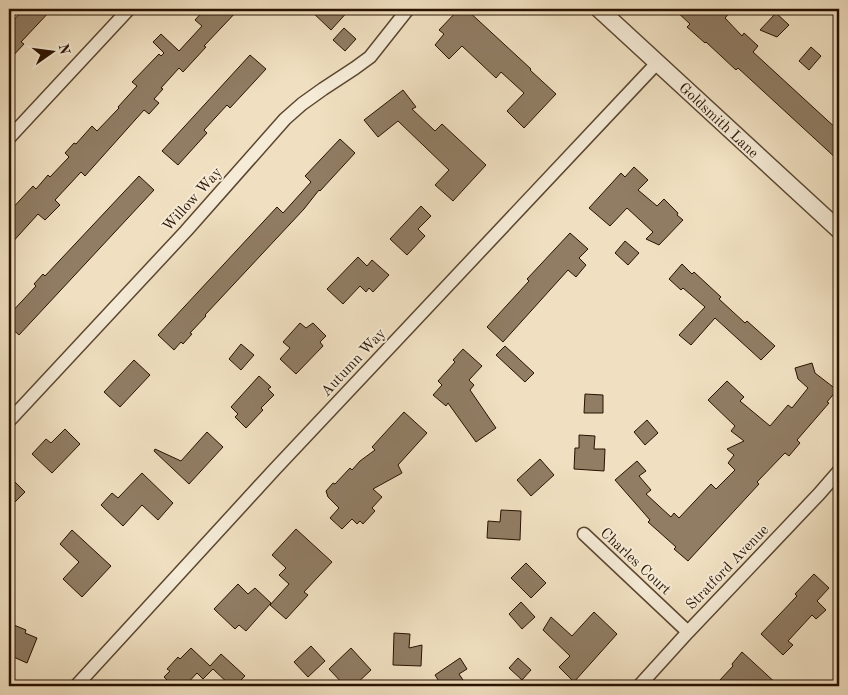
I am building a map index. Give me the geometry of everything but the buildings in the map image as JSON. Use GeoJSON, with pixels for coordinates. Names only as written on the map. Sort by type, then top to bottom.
{"type":"FeatureCollection","features":[{"type":"Feature","properties":{"kind":"street"},"geometry":{"type":"LineString","coordinates":[[9,138],[128,9]]}},
{"type":"Feature","properties":{"kind":"street","name":"Willow Way"},"geometry":{"type":"LineString","coordinates":[[9,421],[186,231],[285,119],[302,104],[370,57],[408,9]]}},
{"type":"Feature","properties":{"kind":"street","name":"Goldsmith Lane"},"geometry":{"type":"LineString","coordinates":[[599,9],[839,230]]}},
{"type":"Feature","properties":{"kind":"street","name":"Autumn Way"},"geometry":{"type":"LineString","coordinates":[[76,686],[282,462],[657,62]]}},
{"type":"Feature","properties":{"kind":"street","name":"Stratford Avenue"},"geometry":{"type":"LineString","coordinates":[[639,686],[819,494],[839,470]]}},
{"type":"Feature","properties":{"kind":"street","name":"Charles Court"},"geometry":{"type":"LineString","coordinates":[[584,534],[688,632]]}}]}
